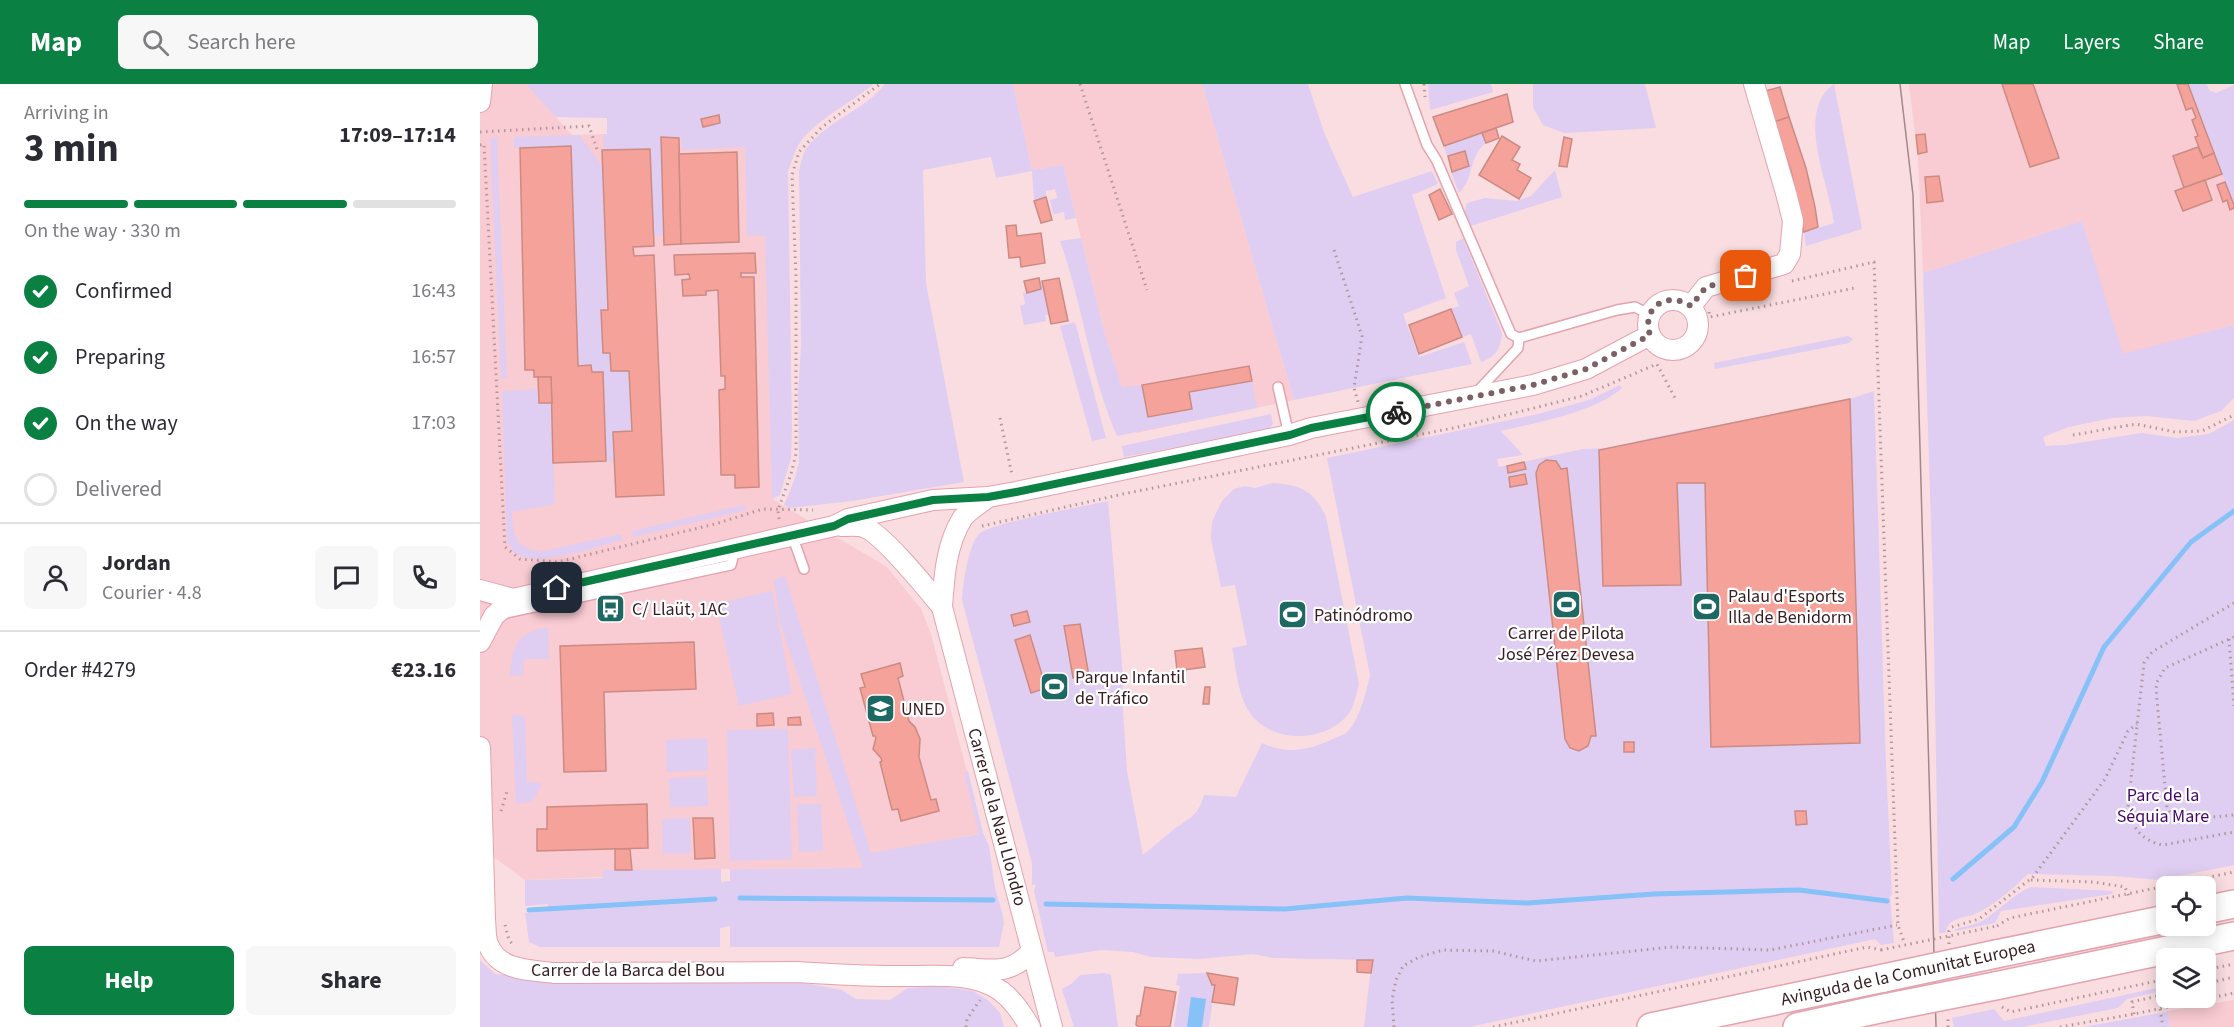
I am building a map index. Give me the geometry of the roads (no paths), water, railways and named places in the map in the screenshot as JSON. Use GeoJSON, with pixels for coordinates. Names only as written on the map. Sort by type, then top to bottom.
{"type":"FeatureCollection","features":[{"type":"Feature","properties":{"kind":"main road"},"geometry":{"type":"LineString","coordinates":[[2216,908],[2234,904]]}},
{"type":"Feature","properties":{"kind":"main road","name":"Avinguda de la Comunitat Europea"},"geometry":{"type":"LineString","coordinates":[[1651,1027],[2156,921]]}},
{"type":"Feature","properties":{"kind":"main road","name":"Avinguda de la Comunitat Europea"},"geometry":{"type":"LineString","coordinates":[[1797,1027],[2234,936]]}},
{"type":"Feature","properties":{"kind":"street"},"geometry":{"type":"LineString","coordinates":[[480,102],[482,84]]}},
{"type":"Feature","properties":{"kind":"street"},"geometry":{"type":"LineString","coordinates":[[1699,306],[1676,299],[1660,303],[1650,315],[1648,328],[1650,335],[1664,349],[1674,350],[1689,344],[1698,330],[1696,313],[1699,306],[1706,287],[1784,264],[1790,254],[1793,221],[1754,84]]}},
{"type":"Feature","properties":{"kind":"street"},"geometry":{"type":"LineString","coordinates":[[480,590],[513,599],[834,526],[848,519],[933,500],[988,497],[1016,492],[1290,435],[1311,428],[1533,385],[1586,369],[1650,335]]}},
{"type":"Feature","properties":{"kind":"street","name":"Carrer de la Nau Llondro"},"geometry":{"type":"LineString","coordinates":[[988,497],[963,517],[954,535],[946,566],[942,607],[1052,1027]]}},
{"type":"Feature","properties":{"kind":"street","name":"Carrer de la Nau Llondro"},"geometry":{"type":"LineString","coordinates":[[834,526],[865,527],[884,542],[916,575],[942,607]]}},
{"type":"Feature","properties":{"kind":"street"},"geometry":{"type":"LineString","coordinates":[[480,642],[494,616],[513,599]]}},
{"type":"Feature","properties":{"kind":"street","name":"Carrer de la Barca del Bou"},"geometry":{"type":"LineString","coordinates":[[480,747],[485,920],[488,944],[501,962],[520,969],[554,973],[742,971],[960,977],[983,982],[1001,991],[1020,1009],[1030,1027]]}},
{"type":"Feature","properties":{"kind":"street","name":"Carrer de la Barca del Bou"},"geometry":{"type":"LineString","coordinates":[[867,976],[882,967],[1005,969],[1021,963],[1032,951]]}},
{"type":"Feature","properties":{"kind":"lane"},"geometry":{"type":"LineString","coordinates":[[1405,84],[1428,145],[1437,161],[1511,334],[1518,338],[1635,307],[1650,315]]}},
{"type":"Feature","properties":{"kind":"lane"},"geometry":{"type":"LineString","coordinates":[[1472,398],[1518,348],[1518,338]]}},
{"type":"Feature","properties":{"kind":"lane"},"geometry":{"type":"LineString","coordinates":[[1278,387],[1290,435]]}},
{"type":"Feature","properties":{"kind":"lane"},"geometry":{"type":"LineString","coordinates":[[788,536],[804,569]]}},
{"type":"Feature","properties":{"kind":"lane"},"geometry":{"type":"LineString","coordinates":[[494,616],[731,565],[735,547]]}},
{"type":"Feature","properties":{"kind":"water"},"geometry":{"type":"Polygon","coordinates":[[[1191,997],[1206,999],[1202,1027],[1187,1027],[1191,997]]]}},
{"type":"Feature","properties":{"kind":"waterway"},"geometry":{"type":"LineString","coordinates":[[1953,879],[2014,827],[2042,782],[2104,647],[2191,542],[2234,511]]}},
{"type":"Feature","properties":{"kind":"waterway"},"geometry":{"type":"LineString","coordinates":[[1046,904],[1285,909],[1407,898],[1527,903],[1654,894],[1799,890],[1887,901]]}},
{"type":"Feature","properties":{"kind":"waterway"},"geometry":{"type":"LineString","coordinates":[[740,898],[993,900]]}},
{"type":"Feature","properties":{"kind":"waterway"},"geometry":{"type":"LineString","coordinates":[[529,910],[715,899]]}},
{"type":"Feature","properties":{"kind":"tram line"},"geometry":{"type":"LineString","coordinates":[[1900,84],[1913,195],[1936,1027]]}},
{"type":"Feature","properties":{"kind":"place","name":"Carrer de Pilota José Pérez Devesa"},"geometry":{"type":"Point","coordinates":[1566,604]}},
{"type":"Feature","properties":{"kind":"place","name":"Palau d'Esports Illa de Benidorm"},"geometry":{"type":"Point","coordinates":[1707,606]}},
{"type":"Feature","properties":{"kind":"place","name":"C/ Llaüt, 1AC"},"geometry":{"type":"Point","coordinates":[611,609]}},
{"type":"Feature","properties":{"kind":"place","name":"Patinódromo"},"geometry":{"type":"Point","coordinates":[1293,615]}},
{"type":"Feature","properties":{"kind":"place","name":"Parque Infantil de Tráfico"},"geometry":{"type":"Point","coordinates":[1054,687]}},
{"type":"Feature","properties":{"kind":"place","name":"UNED"},"geometry":{"type":"Point","coordinates":[880,709]}},
{"type":"Feature","properties":{"kind":"park label","name":"Parc de la Séquia Mare"},"geometry":{"type":"Point","coordinates":[2163,805]}}]}
